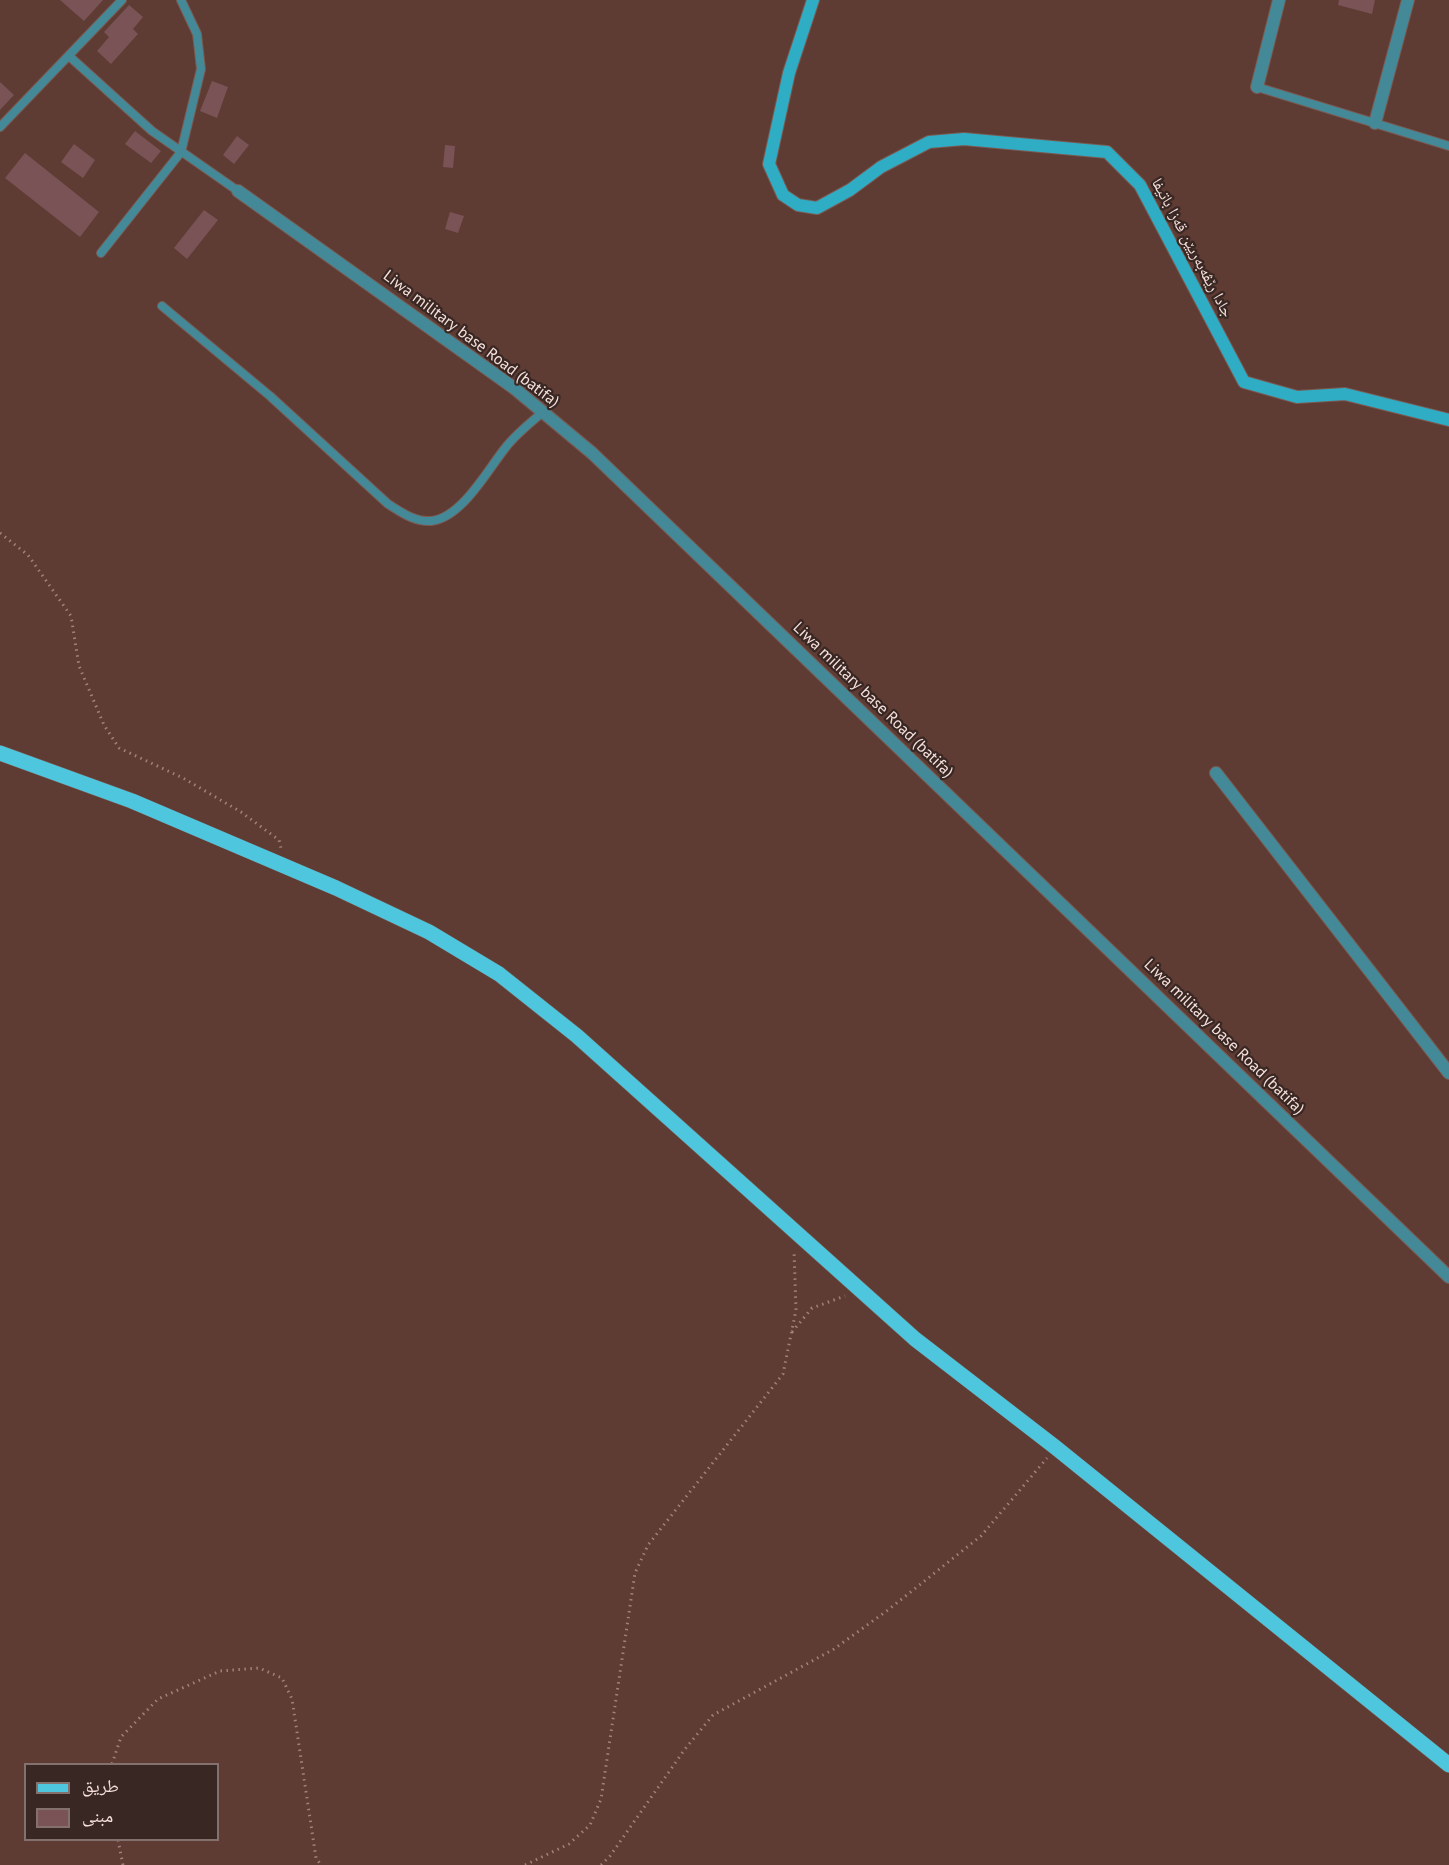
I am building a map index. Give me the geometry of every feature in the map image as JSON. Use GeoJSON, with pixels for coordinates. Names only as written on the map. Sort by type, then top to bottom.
{"type":"FeatureCollection","features":[{"type":"Feature","properties":{"kind":"main road"},"geometry":{"type":"LineString","coordinates":[[0,753],[132,801],[287,867],[429,932],[499,974],[577,1036],[915,1339],[1055,1447],[1449,1765]]}},
{"type":"Feature","properties":{"kind":"street","name":"جادا رێڤه‌به‌ريێن قه‌زا باتيفا"},"geometry":{"type":"LineString","coordinates":[[813,0],[789,73],[769,164],[783,195],[798,205],[817,208],[850,190],[881,167],[930,142],[964,139],[1107,152],[1140,185],[1244,382],[1297,397],[1345,394],[1449,420]]}},
{"type":"Feature","properties":{"kind":"street"},"geometry":{"type":"LineString","coordinates":[[1257,87],[1279,0]]}},
{"type":"Feature","properties":{"kind":"street"},"geometry":{"type":"LineString","coordinates":[[1375,123],[1408,0]]}},
{"type":"Feature","properties":{"kind":"street","name":"Liwa military base Road (batifa)"},"geometry":{"type":"LineString","coordinates":[[238,191],[479,362],[543,412],[600,461],[1449,1278]]}},
{"type":"Feature","properties":{"kind":"street"},"geometry":{"type":"LineString","coordinates":[[1216,773],[1449,1073]]}},
{"type":"Feature","properties":{"kind":"lane"},"geometry":{"type":"LineString","coordinates":[[0,127],[122,0]]}},
{"type":"Feature","properties":{"kind":"lane"},"geometry":{"type":"LineString","coordinates":[[101,253],[181,152],[201,69],[197,34],[182,0]]}},
{"type":"Feature","properties":{"kind":"lane"},"geometry":{"type":"LineString","coordinates":[[69,56],[152,131],[238,191]]}},
{"type":"Feature","properties":{"kind":"lane"},"geometry":{"type":"LineString","coordinates":[[1257,87],[1449,146]]}},
{"type":"Feature","properties":{"kind":"lane"},"geometry":{"type":"LineString","coordinates":[[162,306],[270,396],[388,504],[411,518],[431,521],[448,514],[479,486],[506,447],[543,412]]}},
{"type":"Feature","properties":{"kind":"path"},"geometry":{"type":"LineString","coordinates":[[0,533],[28,555],[71,616],[79,666],[104,725],[119,748],[183,778],[241,812],[279,840],[287,867]]}},
{"type":"Feature","properties":{"kind":"path"},"geometry":{"type":"LineString","coordinates":[[525,1865],[569,1844],[590,1825],[600,1799],[635,1573],[648,1545],[783,1374],[796,1310],[794,1230]]}},
{"type":"Feature","properties":{"kind":"path"},"geometry":{"type":"LineString","coordinates":[[791,1333],[812,1308],[840,1297],[864,1294]]}},
{"type":"Feature","properties":{"kind":"path"},"geometry":{"type":"LineString","coordinates":[[601,1865],[610,1856],[685,1749],[713,1715],[834,1649],[981,1536],[1021,1492],[1055,1447]]}},
{"type":"Feature","properties":{"kind":"path"},"geometry":{"type":"LineString","coordinates":[[112,1763],[121,1737],[158,1699],[220,1671],[259,1668],[282,1678],[292,1699],[316,1858],[321,1865]]}},
{"type":"Feature","properties":{"kind":"path"},"geometry":{"type":"LineString","coordinates":[[118,1841],[123,1865]]}},
{"type":"Feature","properties":{"kind":"building"},"geometry":{"type":"Polygon","coordinates":[[[60,0],[103,0],[84,21],[60,0]]]}},
{"type":"Feature","properties":{"kind":"building"},"geometry":{"type":"Polygon","coordinates":[[[1339,0],[1375,0],[1372,14],[1338,5],[1339,0]]]}},
{"type":"Feature","properties":{"kind":"building"},"geometry":{"type":"Polygon","coordinates":[[[129,5],[143,17],[133,29],[138,34],[111,64],[97,51],[109,37],[104,32],[129,5]]]}},
{"type":"Feature","properties":{"kind":"building"},"geometry":{"type":"Polygon","coordinates":[[[212,81],[228,87],[217,118],[200,111],[212,81]]]}},
{"type":"Feature","properties":{"kind":"building"},"geometry":{"type":"Polygon","coordinates":[[[0,82],[14,95],[0,110],[0,82]]]}},
{"type":"Feature","properties":{"kind":"building"},"geometry":{"type":"Polygon","coordinates":[[[135,131],[161,151],[151,163],[125,144],[135,131]]]}},
{"type":"Feature","properties":{"kind":"building"},"geometry":{"type":"Polygon","coordinates":[[[237,136],[249,145],[234,164],[223,155],[237,136]]]}},
{"type":"Feature","properties":{"kind":"building"},"geometry":{"type":"Polygon","coordinates":[[[74,144],[95,160],[83,178],[61,162],[74,144]]]}},
{"type":"Feature","properties":{"kind":"building"},"geometry":{"type":"Polygon","coordinates":[[[445,145],[455,146],[453,168],[443,167],[445,145]]]}},
{"type":"Feature","properties":{"kind":"building"},"geometry":{"type":"Polygon","coordinates":[[[25,153],[99,212],[80,237],[5,178],[25,153]]]}},
{"type":"Feature","properties":{"kind":"building"},"geometry":{"type":"Polygon","coordinates":[[[204,210],[218,220],[187,259],[174,248],[204,210]]]}},
{"type":"Feature","properties":{"kind":"building"},"geometry":{"type":"Polygon","coordinates":[[[450,212],[464,216],[458,233],[445,229],[450,212]]]}}]}
